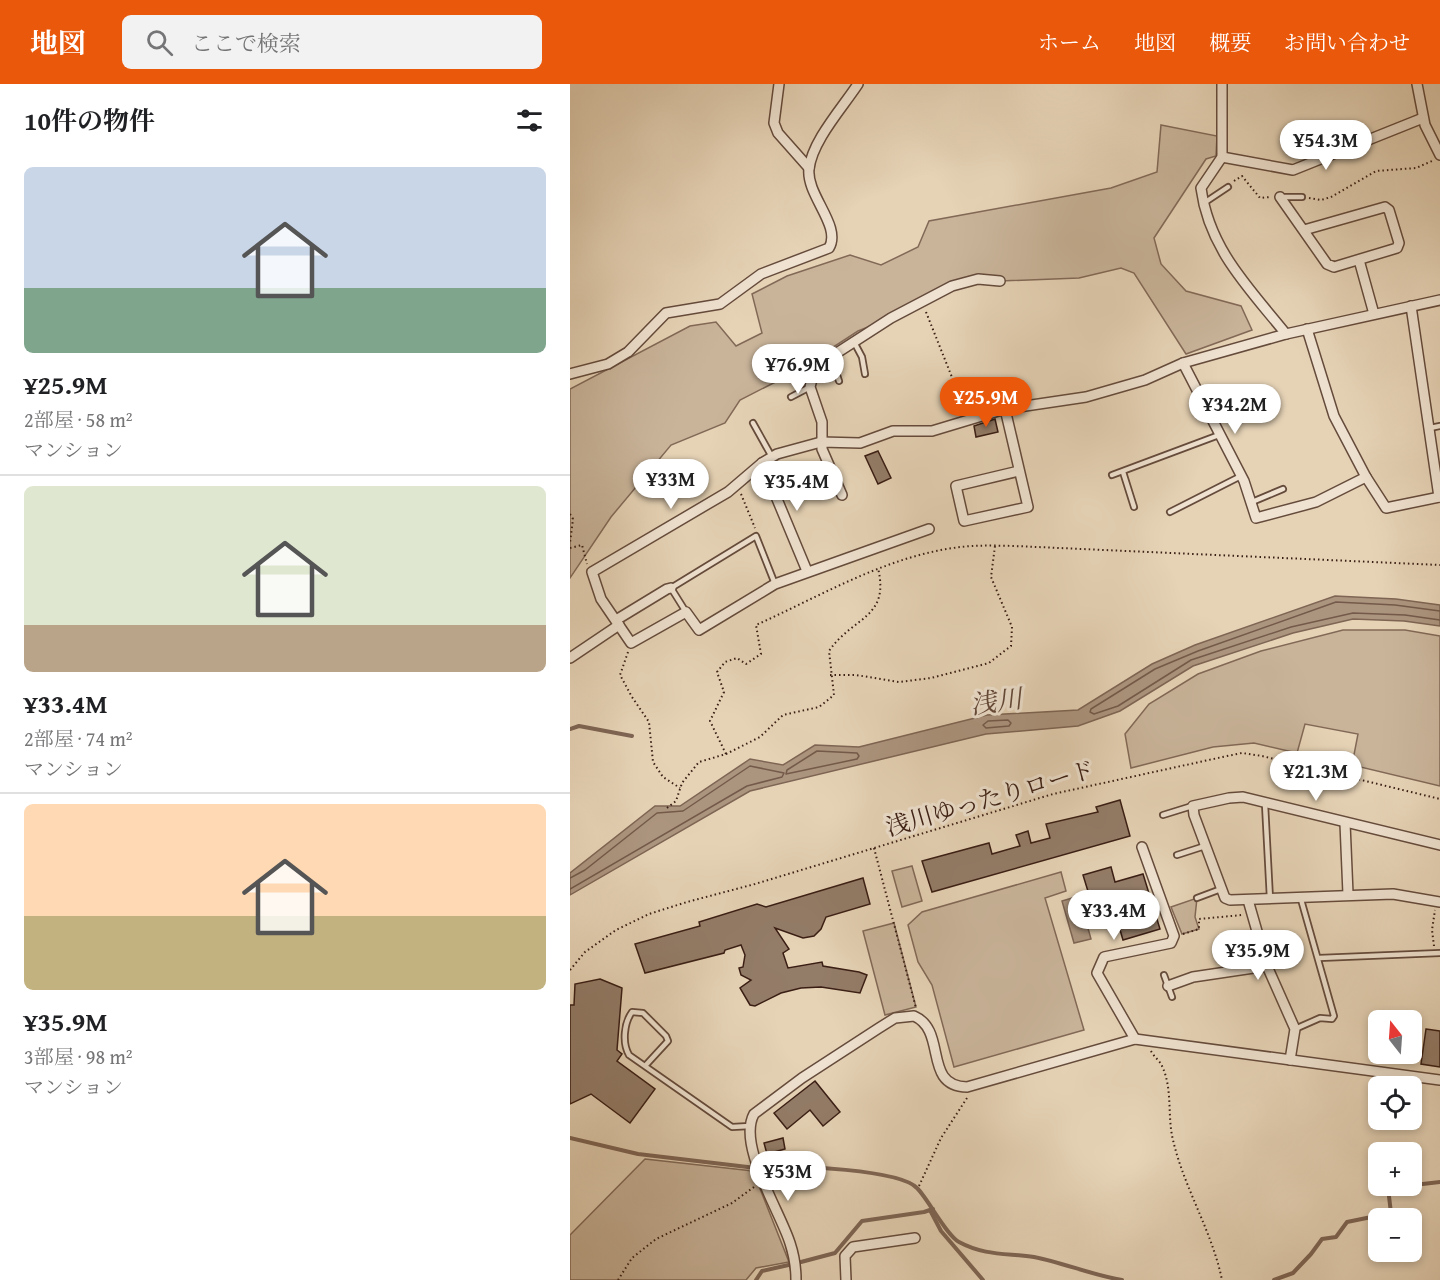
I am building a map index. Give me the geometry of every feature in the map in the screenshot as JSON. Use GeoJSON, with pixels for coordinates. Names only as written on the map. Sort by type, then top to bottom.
{"type":"FeatureCollection","features":[{"type":"Feature","properties":{"kind":"street"},"geometry":{"type":"LineString","coordinates":[[570,374],[608,364],[628,352],[666,313],[720,304],[761,274],[829,248],[833,240],[832,233],[813,192],[809,168],[778,133],[774,123],[779,84]]}},
{"type":"Feature","properties":{"kind":"street"},"geometry":{"type":"LineString","coordinates":[[809,168],[831,122],[858,84]]}},
{"type":"Feature","properties":{"kind":"street"},"geometry":{"type":"LineString","coordinates":[[1222,84],[1222,157],[1220,164],[1201,188],[1204,203],[1213,235],[1226,260],[1286,334]]}},
{"type":"Feature","properties":{"kind":"street"},"geometry":{"type":"LineString","coordinates":[[1417,84],[1423,118],[1437,157]]}},
{"type":"Feature","properties":{"kind":"street"},"geometry":{"type":"LineString","coordinates":[[1222,157],[1293,170],[1423,118]]}},
{"type":"Feature","properties":{"kind":"street"},"geometry":{"type":"LineString","coordinates":[[1280,196],[1304,230],[1328,264],[1334,267],[1397,248],[1398,243],[1389,210],[1385,207],[1304,230]]}},
{"type":"Feature","properties":{"kind":"street"},"geometry":{"type":"LineString","coordinates":[[1359,260],[1374,314]]}},
{"type":"Feature","properties":{"kind":"street"},"geometry":{"type":"LineString","coordinates":[[842,495],[822,449],[822,422],[810,387],[814,371],[854,342],[921,301],[952,286],[978,279],[1000,281]]}},
{"type":"Feature","properties":{"kind":"street"},"geometry":{"type":"LineString","coordinates":[[929,529],[807,570],[775,584],[699,630],[686,612],[631,643],[601,599],[591,572],[738,486],[772,458],[821,442],[860,443],[893,431],[932,431],[1005,409],[1086,397],[1145,380],[1183,363],[1286,334],[1440,300]]}},
{"type":"Feature","properties":{"kind":"street"},"geometry":{"type":"LineString","coordinates":[[1307,329],[1334,416],[1366,477],[1386,508],[1440,497],[1435,427],[1411,306]]}},
{"type":"Feature","properties":{"kind":"street"},"geometry":{"type":"LineString","coordinates":[[1183,363],[1241,476],[1256,518],[1294,510],[1316,502],[1366,477]]}},
{"type":"Feature","properties":{"kind":"street"},"geometry":{"type":"LineString","coordinates":[[1005,409],[1028,507],[964,521],[956,486],[1019,471]]}},
{"type":"Feature","properties":{"kind":"street"},"geometry":{"type":"LineString","coordinates":[[762,464],[807,570]]}},
{"type":"Feature","properties":{"kind":"street"},"geometry":{"type":"LineString","coordinates":[[570,658],[618,622],[671,588]]}},
{"type":"Feature","properties":{"kind":"street"},"geometry":{"type":"LineString","coordinates":[[1438,902],[1393,894],[1348,894],[1248,900],[1225,898],[1194,815],[1193,806],[1236,797],[1440,846]]}},
{"type":"Feature","properties":{"kind":"street"},"geometry":{"type":"LineString","coordinates":[[1345,823],[1348,894]]}},
{"type":"Feature","properties":{"kind":"street"},"geometry":{"type":"LineString","coordinates":[[1135,1039],[1097,973],[1104,957],[1171,942],[1174,936],[1142,847]]}},
{"type":"Feature","properties":{"kind":"street"},"geometry":{"type":"LineString","coordinates":[[1248,900],[1267,966],[1295,1029],[1290,1060]]}},
{"type":"Feature","properties":{"kind":"street"},"geometry":{"type":"LineString","coordinates":[[1168,986],[1193,977],[1267,966]]}},
{"type":"Feature","properties":{"kind":"street"},"geometry":{"type":"LineString","coordinates":[[796,1280],[795,1258],[790,1241],[752,1150],[750,1126],[754,1114],[802,1078],[895,1018],[914,1016],[927,1024],[943,1077],[953,1085],[973,1085],[1135,1039],[1440,1080]]}},
{"type":"Feature","properties":{"kind":"street"},"geometry":{"type":"LineString","coordinates":[[846,1280],[845,1256],[853,1247],[915,1238]]}},
{"type":"Feature","properties":{"kind":"lane"},"geometry":{"type":"LineString","coordinates":[[1204,203],[1228,187]]}},
{"type":"Feature","properties":{"kind":"lane"},"geometry":{"type":"LineString","coordinates":[[1280,196],[1302,198]]}},
{"type":"Feature","properties":{"kind":"lane"},"geometry":{"type":"LineString","coordinates":[[854,342],[862,357],[865,374]]}},
{"type":"Feature","properties":{"kind":"lane"},"geometry":{"type":"LineString","coordinates":[[831,357],[839,381]]}},
{"type":"Feature","properties":{"kind":"lane"},"geometry":{"type":"LineString","coordinates":[[791,397],[810,387]]}},
{"type":"Feature","properties":{"kind":"lane"},"geometry":{"type":"LineString","coordinates":[[753,423],[772,458]]}},
{"type":"Feature","properties":{"kind":"lane"},"geometry":{"type":"LineString","coordinates":[[1112,475],[1220,435]]}},
{"type":"Feature","properties":{"kind":"lane"},"geometry":{"type":"LineString","coordinates":[[1123,472],[1134,507]]}},
{"type":"Feature","properties":{"kind":"lane"},"geometry":{"type":"LineString","coordinates":[[1170,512],[1241,476]]}},
{"type":"Feature","properties":{"kind":"lane"},"geometry":{"type":"LineString","coordinates":[[1252,502],[1283,489]]}},
{"type":"Feature","properties":{"kind":"lane"},"geometry":{"type":"LineString","coordinates":[[686,612],[671,588],[756,536],[775,584]]}},
{"type":"Feature","properties":{"kind":"lane"},"geometry":{"type":"LineString","coordinates":[[1264,804],[1270,898]]}},
{"type":"Feature","properties":{"kind":"lane"},"geometry":{"type":"LineString","coordinates":[[1163,815],[1193,806]]}},
{"type":"Feature","properties":{"kind":"lane"},"geometry":{"type":"LineString","coordinates":[[1177,855],[1205,846]]}},
{"type":"Feature","properties":{"kind":"lane"},"geometry":{"type":"LineString","coordinates":[[1197,898],[1221,889]]}},
{"type":"Feature","properties":{"kind":"lane"},"geometry":{"type":"LineString","coordinates":[[1295,1029],[1320,1018],[1334,1016],[1300,896]]}},
{"type":"Feature","properties":{"kind":"lane"},"geometry":{"type":"LineString","coordinates":[[1319,958],[1437,953]]}},
{"type":"Feature","properties":{"kind":"lane"},"geometry":{"type":"LineString","coordinates":[[1164,975],[1172,997]]}},
{"type":"Feature","properties":{"kind":"lane"},"geometry":{"type":"LineString","coordinates":[[645,1066],[668,1041],[643,1012],[632,1012],[628,1018],[624,1047],[629,1055],[732,1127],[750,1126]]}},
{"type":"Feature","properties":{"kind":"path"},"geometry":{"type":"LineString","coordinates":[[1302,198],[1321,200],[1331,197],[1376,171],[1416,168],[1437,157]]}},
{"type":"Feature","properties":{"kind":"path"},"geometry":{"type":"LineString","coordinates":[[1228,187],[1230,183],[1242,176],[1260,198],[1280,196]]}},
{"type":"Feature","properties":{"kind":"path"},"geometry":{"type":"LineString","coordinates":[[921,301],[969,420]]}},
{"type":"Feature","properties":{"kind":"path"},"geometry":{"type":"LineString","coordinates":[[738,486],[756,536]]}},
{"type":"Feature","properties":{"kind":"path"},"geometry":{"type":"LineString","coordinates":[[570,514],[573,519],[570,543]]}},
{"type":"Feature","properties":{"kind":"path"},"geometry":{"type":"LineString","coordinates":[[570,548],[582,545],[584,558],[591,572]]}},
{"type":"Feature","properties":{"kind":"path"},"geometry":{"type":"LineString","coordinates":[[726,754],[710,722],[724,692],[717,672],[725,662],[737,658],[746,663],[761,654],[756,625],[878,568],[971,546],[1440,565]]}},
{"type":"Feature","properties":{"kind":"path"},"geometry":{"type":"LineString","coordinates":[[830,675],[856,675],[899,682],[931,678],[989,663],[1011,646],[1012,627],[991,578],[995,546]]}},
{"type":"Feature","properties":{"kind":"path"},"geometry":{"type":"LineString","coordinates":[[667,808],[676,801],[680,788],[699,762],[726,754],[760,737],[783,715],[819,707],[834,695],[829,651],[835,641],[877,606],[881,591],[878,568]]}},
{"type":"Feature","properties":{"kind":"path"},"geometry":{"type":"LineString","coordinates":[[631,643],[620,675],[649,722],[653,762],[663,777],[680,788]]}},
{"type":"Feature","properties":{"kind":"path","name":"浅川ゆったりロード"},"geometry":{"type":"LineString","coordinates":[[570,970],[600,941],[633,921],[687,902],[1053,794],[1242,753],[1440,799]]}},
{"type":"Feature","properties":{"kind":"path"},"geometry":{"type":"LineString","coordinates":[[874,848],[916,1007],[914,1016]]}},
{"type":"Feature","properties":{"kind":"path"},"geometry":{"type":"LineString","coordinates":[[1437,953],[1432,930],[1438,902]]}},
{"type":"Feature","properties":{"kind":"path"},"geometry":{"type":"LineString","coordinates":[[1174,936],[1199,929],[1199,919],[1252,914]]}},
{"type":"Feature","properties":{"kind":"path"},"geometry":{"type":"LineString","coordinates":[[908,994],[912,993]]}},
{"type":"Feature","properties":{"kind":"path"},"geometry":{"type":"LineString","coordinates":[[1150,1049],[1162,1065],[1168,1090],[1173,1139],[1190,1188],[1207,1227],[1222,1280]]}},
{"type":"Feature","properties":{"kind":"path"},"geometry":{"type":"LineString","coordinates":[[919,1186],[941,1138],[973,1085]]}},
{"type":"Feature","properties":{"kind":"path"},"geometry":{"type":"LineString","coordinates":[[618,1280],[632,1258],[656,1239],[732,1203],[764,1180]]}},
{"type":"Feature","properties":{"kind":"shaded area"},"geometry":{"type":"Polygon","coordinates":[[[1161,125],[1217,136],[1216,156],[1206,159],[1154,238],[1161,264],[1186,291],[1241,306],[1252,330],[1186,354],[1134,273],[1121,268],[1079,278],[1000,281],[978,279],[952,286],[891,318],[858,331],[795,372],[740,400],[725,423],[671,445],[611,517],[570,578],[570,389],[690,326],[716,322],[736,346],[762,333],[752,294],[787,276],[850,255],[881,265],[918,247],[929,221],[1111,188],[1157,172],[1161,125]]]}},
{"type":"Feature","properties":{"kind":"shaded area"},"geometry":{"type":"Polygon","coordinates":[[[1343,630],[1405,630],[1440,636],[1440,786],[1352,765],[1358,734],[1305,724],[1297,753],[1254,743],[1213,747],[1131,768],[1125,734],[1149,704],[1198,674],[1261,651],[1343,630]]]}},
{"type":"Feature","properties":{"kind":"shaded area"},"geometry":{"type":"Polygon","coordinates":[[[912,866],[922,901],[902,907],[892,871],[912,866]]]}},
{"type":"Feature","properties":{"kind":"shaded area"},"geometry":{"type":"Polygon","coordinates":[[[1061,872],[1066,891],[1045,898],[1084,1030],[954,1067],[932,985],[918,962],[908,925],[922,912],[1061,872]]]}},
{"type":"Feature","properties":{"kind":"shaded area"},"geometry":{"type":"Polygon","coordinates":[[[1197,898],[1195,917],[1199,929],[1182,934],[1171,907],[1197,898]]]}},
{"type":"Feature","properties":{"kind":"shaded area"},"geometry":{"type":"Polygon","coordinates":[[[894,923],[916,1007],[885,1015],[863,931],[894,923]]]}},
{"type":"Feature","properties":{"kind":"shaded area"},"geometry":{"type":"Polygon","coordinates":[[[645,1159],[753,1171],[789,1262],[756,1268],[746,1280],[570,1280],[570,1235],[645,1159]]]}},
{"type":"Feature","properties":{"kind":"water"},"geometry":{"type":"Polygon","coordinates":[[[1335,596],[1396,599],[1440,605],[1440,626],[1404,621],[1353,619],[1293,633],[1193,666],[1120,711],[1078,726],[986,734],[750,791],[570,895],[570,873],[655,806],[680,806],[750,759],[783,765],[815,745],[859,747],[987,715],[1078,710],[1152,664],[1195,645],[1335,596]]]}},
{"type":"Feature","properties":{"kind":"water"},"geometry":{"type":"Polygon","coordinates":[[[1079,896],[1091,939],[1074,943],[1062,901],[1079,896]]]}},
{"type":"Feature","properties":{"kind":"building"},"geometry":{"type":"Polygon","coordinates":[[[995,419],[998,432],[976,437],[974,426],[995,419]]]}},
{"type":"Feature","properties":{"kind":"building"},"geometry":{"type":"Polygon","coordinates":[[[878,451],[891,478],[878,484],[865,456],[878,451]]]}},
{"type":"Feature","properties":{"kind":"building"},"geometry":{"type":"Polygon","coordinates":[[[1120,800],[1130,836],[932,892],[922,861],[989,843],[992,854],[1020,846],[1016,835],[1028,831],[1031,843],[1050,838],[1046,824],[1098,812],[1096,807],[1120,800]]]}},
{"type":"Feature","properties":{"kind":"building"},"geometry":{"type":"Polygon","coordinates":[[[1111,867],[1115,882],[1143,874],[1160,929],[1123,940],[1114,909],[1095,914],[1083,875],[1111,867]]]}},
{"type":"Feature","properties":{"kind":"building"},"geometry":{"type":"Polygon","coordinates":[[[863,878],[870,904],[826,917],[821,929],[814,936],[803,938],[775,928],[789,949],[783,953],[788,968],[822,962],[823,966],[859,972],[867,975],[860,993],[821,987],[801,988],[781,993],[755,1006],[750,1005],[740,988],[751,980],[741,975],[739,968],[743,967],[745,955],[741,945],[725,950],[724,953],[645,973],[635,944],[700,926],[699,922],[757,904],[766,907],[863,878]]]}},
{"type":"Feature","properties":{"kind":"building"},"geometry":{"type":"Polygon","coordinates":[[[600,979],[622,988],[617,1050],[622,1054],[617,1061],[655,1089],[630,1123],[591,1094],[570,1104],[570,1005],[574,1005],[575,984],[600,979]]]}},
{"type":"Feature","properties":{"kind":"building"},"geometry":{"type":"Polygon","coordinates":[[[1426,1029],[1440,1031],[1440,1067],[1421,1064],[1426,1029]]]}},
{"type":"Feature","properties":{"kind":"building"},"geometry":{"type":"Polygon","coordinates":[[[815,1081],[840,1112],[823,1126],[810,1110],[787,1129],[774,1113],[815,1081]]]}},
{"type":"Feature","properties":{"kind":"building"},"geometry":{"type":"Polygon","coordinates":[[[783,1138],[785,1149],[767,1154],[764,1143],[783,1138]]]}},
{"type":"Feature","properties":{"kind":"waterway"},"geometry":{"type":"LineString","coordinates":[[570,729],[579,726],[632,736]]}},
{"type":"Feature","properties":{"kind":"waterway"},"geometry":{"type":"LineString","coordinates":[[570,1138],[638,1154],[756,1168]]}},
{"type":"Feature","properties":{"kind":"waterway"},"geometry":{"type":"LineString","coordinates":[[766,1166],[846,1170],[907,1182],[922,1193],[943,1225],[959,1242],[978,1250],[1034,1257],[1122,1280]]}},
{"type":"Feature","properties":{"kind":"waterway"},"geometry":{"type":"LineString","coordinates":[[1274,1280],[1293,1273],[1322,1239],[1336,1237],[1347,1222],[1391,1213],[1388,1188],[1440,1182]]}},
{"type":"Feature","properties":{"kind":"waterway"},"geometry":{"type":"LineString","coordinates":[[801,1262],[835,1253],[862,1221],[933,1209]]}},
{"type":"Feature","properties":{"kind":"waterway"},"geometry":{"type":"LineString","coordinates":[[930,1210],[941,1231],[983,1280]]}},
{"type":"Feature","properties":{"kind":"waterway"},"geometry":{"type":"LineString","coordinates":[[756,1280],[762,1271],[793,1264]]}},
{"type":"Feature","properties":{"kind":"water label","name":"浅川"},"geometry":{"type":"Point","coordinates":[996,701]}}]}
